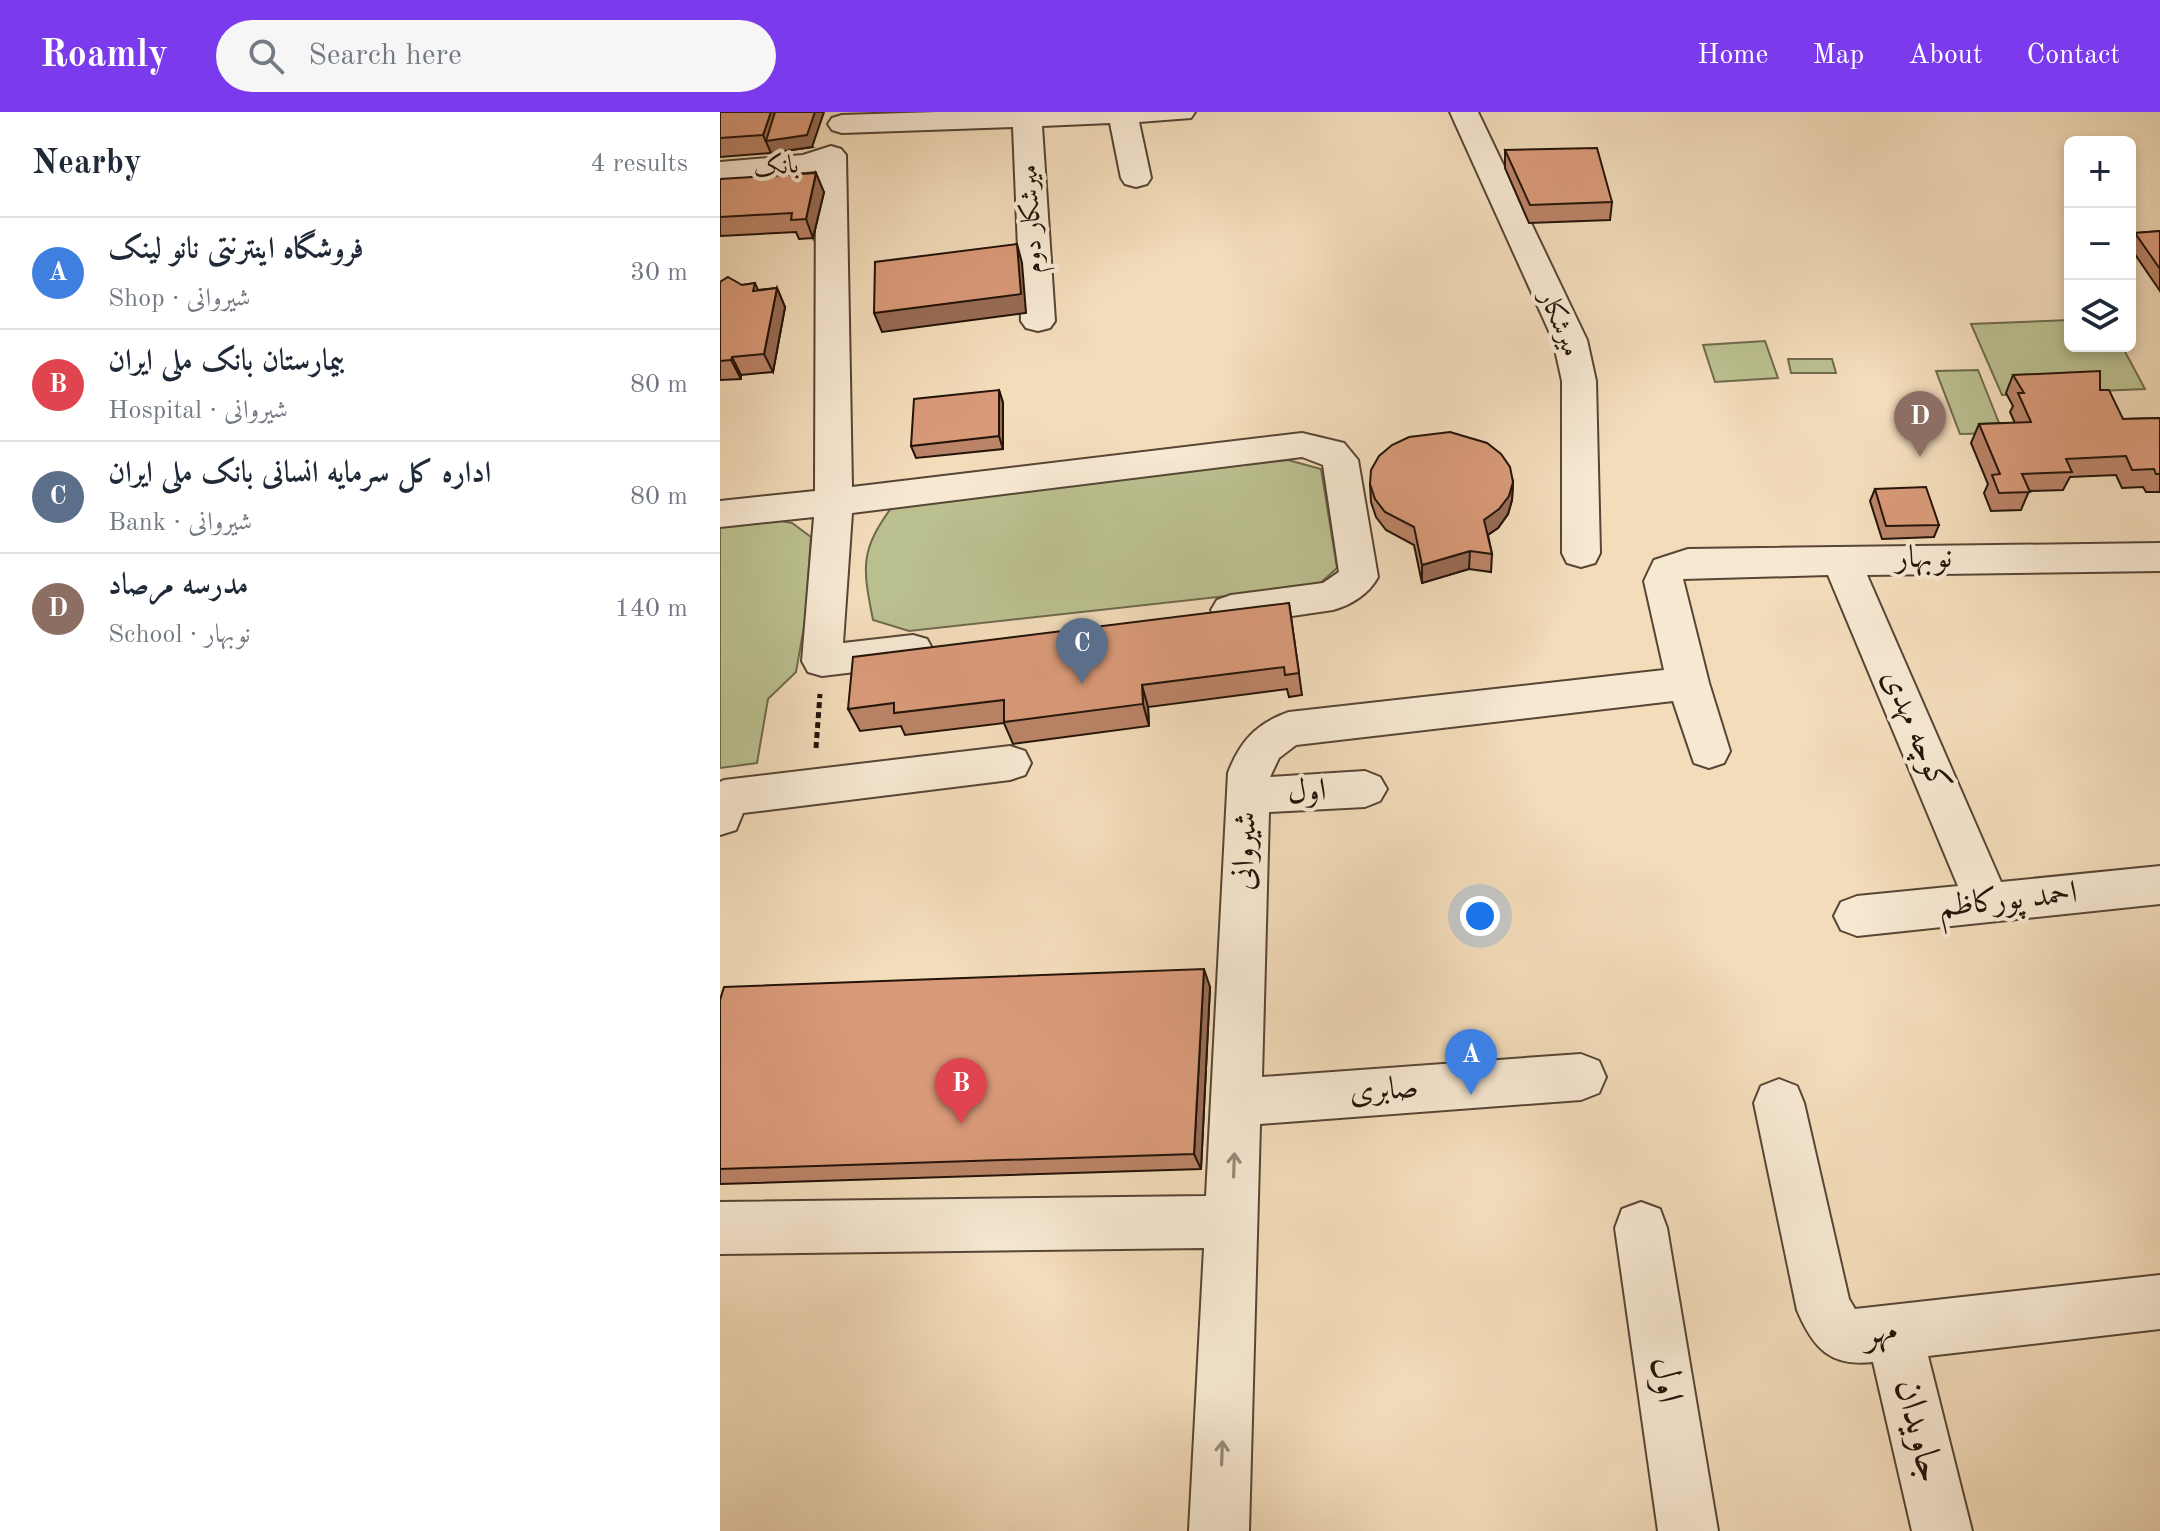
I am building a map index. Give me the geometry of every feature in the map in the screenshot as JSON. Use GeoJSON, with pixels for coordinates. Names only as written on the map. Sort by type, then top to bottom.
{"type":"FeatureCollection","features":[{"type":"Feature","properties":{"kind":"street","name":"بانک"},"geometry":{"type":"LineString","coordinates":[[720,171],[808,164],[839,131],[1027,118],[1181,112]]}},
{"type":"Feature","properties":{"kind":"street","name":"میرشکار"},"geometry":{"type":"LineString","coordinates":[[1464,112],[1570,340],[1579,381],[1581,553]]}},
{"type":"Feature","properties":{"kind":"street"},"geometry":{"type":"LineString","coordinates":[[1123,114],[1136,178]]}},
{"type":"Feature","properties":{"kind":"street","name":"میرشکار دوم"},"geometry":{"type":"LineString","coordinates":[[1027,118],[1038,321]]}},
{"type":"Feature","properties":{"kind":"street"},"geometry":{"type":"LineString","coordinates":[[839,131],[834,502],[822,661],[945,646]]}},
{"type":"Feature","properties":{"kind":"street"},"geometry":{"type":"LineString","coordinates":[[720,514],[1302,445],[1331,452],[1340,460],[1359,577],[1333,596],[1193,615]]}},
{"type":"Feature","properties":{"kind":"street","name":"نوبهار"},"geometry":{"type":"LineString","coordinates":[[1688,683],[1663,581],[1668,570],[1688,563],[2160,557]]}},
{"type":"Feature","properties":{"kind":"street","name":"کوچه مهدی"},"geometry":{"type":"LineString","coordinates":[[1841,560],[1988,903]]}},
{"type":"Feature","properties":{"kind":"street"},"geometry":{"type":"LineString","coordinates":[[1688,683],[1709,751]]}},
{"type":"Feature","properties":{"kind":"street","name":"شیروانی"},"geometry":{"type":"LineString","coordinates":[[1219,1531],[1249,785],[1254,759],[1265,744],[1289,729],[1688,683]]}},
{"type":"Feature","properties":{"kind":"street"},"geometry":{"type":"LineString","coordinates":[[720,817],[724,798],[1010,763]]}},
{"type":"Feature","properties":{"kind":"street","name":"اول"},"geometry":{"type":"LineString","coordinates":[[1249,785],[1365,789]]}},
{"type":"Feature","properties":{"kind":"street","name":"احمد پورکاظم"},"geometry":{"type":"LineString","coordinates":[[1857,916],[2160,885]]}},
{"type":"Feature","properties":{"kind":"street","name":"صابری"},"geometry":{"type":"LineString","coordinates":[[1236,1102],[1581,1077]]}},
{"type":"Feature","properties":{"kind":"street","name":"مهر"},"geometry":{"type":"LineString","coordinates":[[1779,1103],[1824,1310],[1836,1329],[1852,1337],[2160,1302]]}},
{"type":"Feature","properties":{"kind":"street"},"geometry":{"type":"LineString","coordinates":[[720,1228],[1231,1222]]}},
{"type":"Feature","properties":{"kind":"street","name":"اول"},"geometry":{"type":"LineString","coordinates":[[1641,1228],[1688,1531]]}},
{"type":"Feature","properties":{"kind":"street","name":"جاویدان"},"geometry":{"type":"LineString","coordinates":[[1894,1332],[1942,1531]]}},
{"type":"Feature","properties":{"kind":"path"},"geometry":{"type":"LineString","coordinates":[[814,785],[822,661]]}},
{"type":"Feature","properties":{"kind":"green space"},"geometry":{"type":"Polygon","coordinates":[[[2064,320],[2064,352],[2125,352],[2145,389],[2002,395],[1971,324],[2064,320]]]}},
{"type":"Feature","properties":{"kind":"green space"},"geometry":{"type":"Polygon","coordinates":[[[1765,341],[1778,378],[1715,382],[1703,345],[1765,341]]]}},
{"type":"Feature","properties":{"kind":"green space"},"geometry":{"type":"Polygon","coordinates":[[[1788,359],[1832,359],[1836,373],[1791,373],[1788,359]]]}},
{"type":"Feature","properties":{"kind":"green space"},"geometry":{"type":"Polygon","coordinates":[[[1978,370],[2003,433],[1960,434],[1936,371],[1978,370]]]}},
{"type":"Feature","properties":{"kind":"green space"},"geometry":{"type":"Polygon","coordinates":[[[1288,460],[1321,469],[1337,568],[1317,586],[909,631],[873,620],[867,585],[867,559],[875,534],[894,504],[1288,460]]]}},
{"type":"Feature","properties":{"kind":"green space"},"geometry":{"type":"Polygon","coordinates":[[[760,517],[792,523],[811,537],[805,621],[796,672],[768,699],[757,763],[720,768],[720,522],[760,517]]]}},
{"type":"Feature","properties":{"kind":"building"},"geometry":{"type":"Polygon","coordinates":[[[720,112],[771,112],[763,135],[720,138],[720,112]]]}},
{"type":"Feature","properties":{"kind":"building"},"geometry":{"type":"Polygon","coordinates":[[[775,112],[815,112],[807,135],[766,141],[775,112]]]}},
{"type":"Feature","properties":{"kind":"building"},"geometry":{"type":"Polygon","coordinates":[[[1597,148],[1612,202],[1530,205],[1505,150],[1597,148]]]}},
{"type":"Feature","properties":{"kind":"building"},"geometry":{"type":"Polygon","coordinates":[[[816,173],[806,219],[791,220],[792,213],[720,217],[720,179],[816,173]]]}},
{"type":"Feature","properties":{"kind":"building"},"geometry":{"type":"Polygon","coordinates":[[[2160,231],[2160,269],[2136,234],[2160,231]]]}},
{"type":"Feature","properties":{"kind":"building"},"geometry":{"type":"Polygon","coordinates":[[[1017,244],[1021,294],[874,313],[875,262],[1017,244]]]}},
{"type":"Feature","properties":{"kind":"building"},"geometry":{"type":"Polygon","coordinates":[[[728,277],[742,285],[755,283],[753,291],[777,288],[764,354],[720,361],[720,282],[728,277]]]}},
{"type":"Feature","properties":{"kind":"building"},"geometry":{"type":"Polygon","coordinates":[[[2100,371],[2100,390],[2109,390],[2123,419],[2160,418],[2160,474],[2156,474],[2154,469],[2132,470],[2126,456],[2066,459],[2072,472],[2022,474],[2030,492],[1999,493],[1992,475],[2000,474],[1979,424],[2031,422],[2018,393],[2024,393],[2013,375],[2100,371]]]}},
{"type":"Feature","properties":{"kind":"building"},"geometry":{"type":"Polygon","coordinates":[[[999,390],[999,436],[911,446],[914,399],[999,390]]]}},
{"type":"Feature","properties":{"kind":"building"},"geometry":{"type":"Polygon","coordinates":[[[1450,432],[1487,443],[1501,454],[1510,467],[1513,482],[1509,496],[1499,509],[1484,520],[1492,554],[1470,551],[1422,565],[1414,527],[1385,512],[1375,499],[1370,484],[1371,470],[1379,456],[1392,445],[1409,437],[1450,432]]]}},
{"type":"Feature","properties":{"kind":"building"},"geometry":{"type":"Polygon","coordinates":[[[1926,487],[1939,525],[1886,526],[1875,489],[1926,487]]]}},
{"type":"Feature","properties":{"kind":"building"},"geometry":{"type":"Polygon","coordinates":[[[1289,603],[1299,673],[1285,675],[1284,667],[1142,685],[1143,704],[1004,722],[1004,700],[894,713],[894,703],[848,709],[853,657],[1289,603]]]}},
{"type":"Feature","properties":{"kind":"building"},"geometry":{"type":"Polygon","coordinates":[[[1204,969],[1194,1154],[720,1169],[720,1000],[724,987],[1204,969]]]}},
{"type":"Feature","properties":{"kind":"place","name":"مدرسه مرصاد"},"geometry":{"type":"Point","coordinates":[1920,457]}},
{"type":"Feature","properties":{"kind":"place","name":"اداره کل سرمایه انسانی بانک ملی ایران"},"geometry":{"type":"Point","coordinates":[1082,684]}},
{"type":"Feature","properties":{"kind":"place","name":"فروشگاه اینترنتی نانو لینک"},"geometry":{"type":"Point","coordinates":[1471,1095]}},
{"type":"Feature","properties":{"kind":"place","name":"بیمارستان بانک ملی ایران"},"geometry":{"type":"Point","coordinates":[961,1124]}}]}
